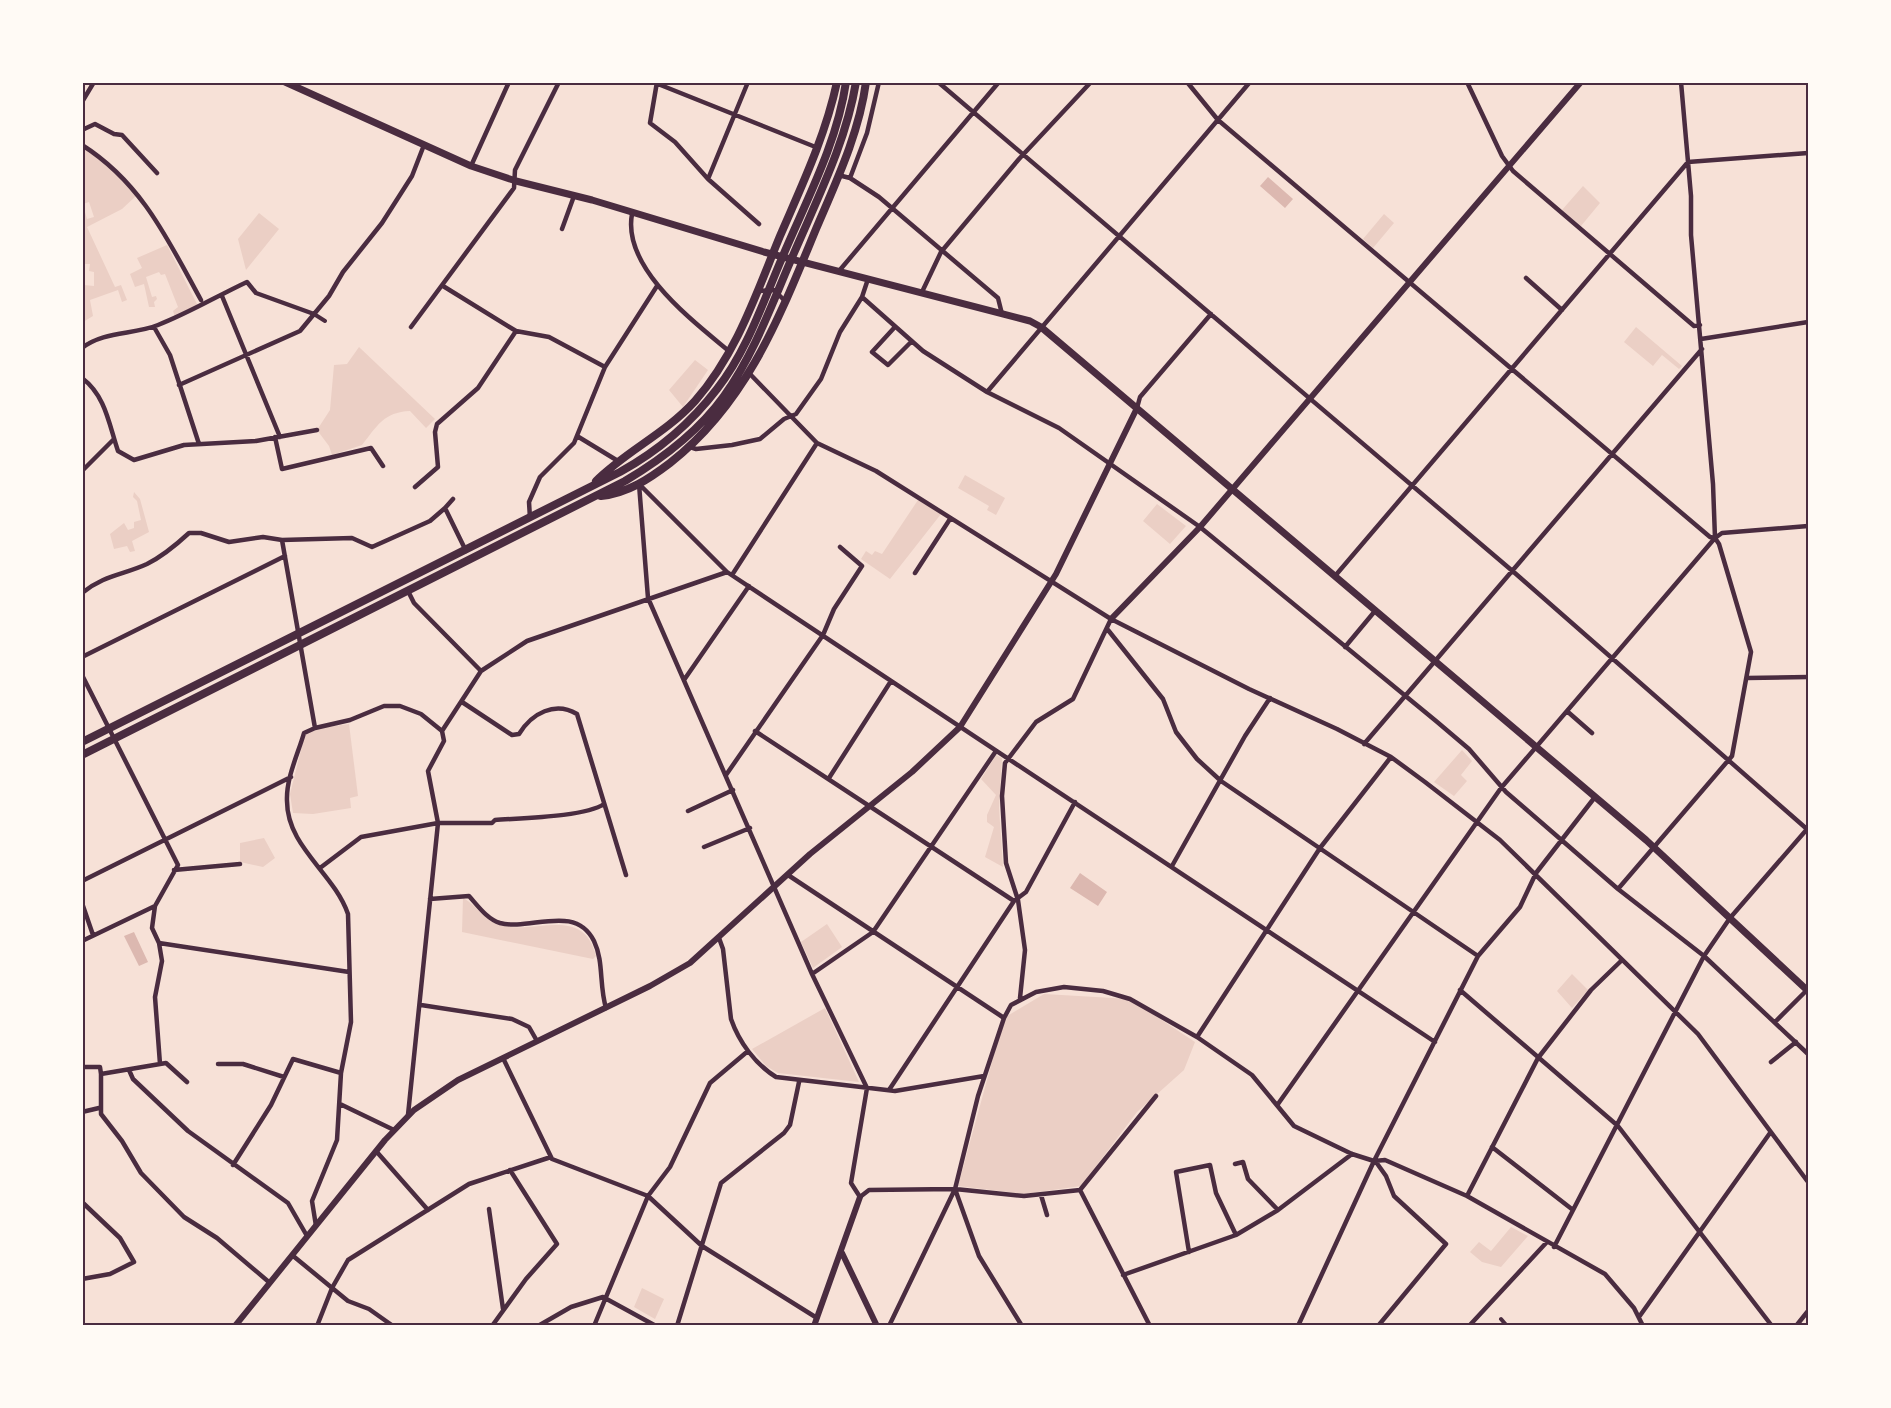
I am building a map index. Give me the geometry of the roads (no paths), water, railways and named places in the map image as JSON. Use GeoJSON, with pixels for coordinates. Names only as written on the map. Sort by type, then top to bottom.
{"type":"FeatureCollection","features":[{"type":"Feature","properties":{"kind":"main road"},"geometry":{"type":"LineString","coordinates":[[285,82],[471,166],[516,181],[773,254],[1002,314],[1041,327],[1652,846],[1808,990]]}},
{"type":"Feature","properties":{"kind":"main road"},"geometry":{"type":"LineString","coordinates":[[590,487],[682,414],[708,385],[730,352],[759,291],[818,148],[837,82]]}},
{"type":"Feature","properties":{"kind":"main road"},"geometry":{"type":"LineString","coordinates":[[82,742],[590,487],[651,453],[687,423],[719,387],[753,326],[837,125],[846,82]]}},
{"type":"Feature","properties":{"kind":"main road"},"geometry":{"type":"LineString","coordinates":[[82,754],[625,481],[679,443],[726,393],[756,341],[846,128],[856,82]]}},
{"type":"Feature","properties":{"kind":"main road"},"geometry":{"type":"LineString","coordinates":[[594,497],[622,492],[639,484],[690,447],[722,412],[750,374],[767,343],[838,175],[855,131],[866,82]]}},
{"type":"Feature","properties":{"kind":"street"},"geometry":{"type":"LineString","coordinates":[[82,102],[94,82]]}},
{"type":"Feature","properties":{"kind":"street"},"geometry":{"type":"LineString","coordinates":[[471,166],[509,82]]}},
{"type":"Feature","properties":{"kind":"street"},"geometry":{"type":"LineString","coordinates":[[411,327],[508,197],[516,181],[515,170],[559,82]]}},
{"type":"Feature","properties":{"kind":"street"},"geometry":{"type":"LineString","coordinates":[[708,179],[748,82]]}},
{"type":"Feature","properties":{"kind":"street"},"geometry":{"type":"LineString","coordinates":[[850,178],[867,132],[879,82]]}},
{"type":"Feature","properties":{"kind":"street"},"geometry":{"type":"LineString","coordinates":[[938,82],[1512,571],[1808,829],[1730,918],[1704,956],[1554,1247]]}},
{"type":"Feature","properties":{"kind":"street"},"geometry":{"type":"LineString","coordinates":[[839,271],[999,82]]}},
{"type":"Feature","properties":{"kind":"street"},"geometry":{"type":"LineString","coordinates":[[922,292],[941,252],[1023,155],[1091,82]]}},
{"type":"Feature","properties":{"kind":"street"},"geometry":{"type":"LineString","coordinates":[[1187,82],[1218,120],[1710,537],[1715,538]]}},
{"type":"Feature","properties":{"kind":"street"},"geometry":{"type":"LineString","coordinates":[[987,392],[1250,82]]}},
{"type":"Feature","properties":{"kind":"street"},"geometry":{"type":"LineString","coordinates":[[1467,82],[1508,166],[1694,326],[1700,325]]}},
{"type":"Feature","properties":{"kind":"street"},"geometry":{"type":"LineString","coordinates":[[1020,998],[1025,950],[1006,863],[1002,796],[1007,759],[1036,722],[1074,699],[1108,630],[1111,619],[1200,527],[1581,82]]}},
{"type":"Feature","properties":{"kind":"street"},"geometry":{"type":"LineString","coordinates":[[1618,889],[1652,846],[1732,756],[1751,652],[1719,544],[1715,538],[1681,82]]}},
{"type":"Feature","properties":{"kind":"street"},"geometry":{"type":"LineString","coordinates":[[759,224],[708,179],[675,142],[650,123],[656,83],[818,148]]}},
{"type":"Feature","properties":{"kind":"street"},"geometry":{"type":"LineString","coordinates":[[82,130],[95,124],[114,134],[122,135],[157,173]]}},
{"type":"Feature","properties":{"kind":"street"},"geometry":{"type":"LineString","coordinates":[[82,144],[113,167],[131,185],[166,233],[201,300]]}},
{"type":"Feature","properties":{"kind":"street"},"geometry":{"type":"LineString","coordinates":[[179,385],[300,331],[388,213],[412,176],[424,145]]}},
{"type":"Feature","properties":{"kind":"street"},"geometry":{"type":"LineString","coordinates":[[1335,576],[1688,162],[1809,153]]}},
{"type":"Feature","properties":{"kind":"street"},"geometry":{"type":"LineString","coordinates":[[838,175],[850,178],[893,209],[998,298],[1002,314]]}},
{"type":"Feature","properties":{"kind":"street"},"geometry":{"type":"LineString","coordinates":[[562,229],[574,196]]}},
{"type":"Feature","properties":{"kind":"street"},"geometry":{"type":"LineString","coordinates":[[632,214],[630,227],[639,252],[657,286],[730,352]]}},
{"type":"Feature","properties":{"kind":"street"},"geometry":{"type":"LineString","coordinates":[[1526,278],[1562,310]]}},
{"type":"Feature","properties":{"kind":"street"},"geometry":{"type":"LineString","coordinates":[[690,447],[696,449],[732,445],[760,439],[804,406],[820,380],[840,332],[862,297],[868,279]]}},
{"type":"Feature","properties":{"kind":"street"},"geometry":{"type":"LineString","coordinates":[[82,348],[89,343],[116,334],[154,327],[247,282],[256,293],[314,314],[325,321]]}},
{"type":"Feature","properties":{"kind":"street"},"geometry":{"type":"LineString","coordinates":[[442,286],[516,332],[549,337],[605,367]]}},
{"type":"Feature","properties":{"kind":"street"},"geometry":{"type":"LineString","coordinates":[[530,518],[529,502],[540,477],[574,443],[605,367],[657,286]]}},
{"type":"Feature","properties":{"kind":"street"},"geometry":{"type":"LineString","coordinates":[[759,291],[774,290],[785,301]]}},
{"type":"Feature","properties":{"kind":"street"},"geometry":{"type":"LineString","coordinates":[[222,296],[247,355],[277,437],[282,470],[370,448],[383,466]]}},
{"type":"Feature","properties":{"kind":"street"},"geometry":{"type":"LineString","coordinates":[[862,297],[910,342],[987,392],[1059,428],[1200,527],[1469,749],[1501,788],[1618,889],[1704,956],[1809,1054]]}},
{"type":"Feature","properties":{"kind":"street"},"geometry":{"type":"LineString","coordinates":[[235,1326],[376,1151],[408,1115],[445,1088],[682,968],[960,727],[1051,582],[1137,408],[1140,397],[1210,314]]}},
{"type":"Feature","properties":{"kind":"street"},"geometry":{"type":"LineString","coordinates":[[1701,339],[1809,322]]}},
{"type":"Feature","properties":{"kind":"street"},"geometry":{"type":"LineString","coordinates":[[154,327],[170,355],[200,444]]}},
{"type":"Feature","properties":{"kind":"street"},"geometry":{"type":"LineString","coordinates":[[894,328],[872,352],[888,365],[910,342]]}},
{"type":"Feature","properties":{"kind":"street"},"geometry":{"type":"LineString","coordinates":[[741,330],[751,342],[767,343]]}},
{"type":"Feature","properties":{"kind":"street"},"geometry":{"type":"LineString","coordinates":[[415,487],[438,467],[435,432],[437,424],[478,388],[516,332]]}},
{"type":"Feature","properties":{"kind":"street"},"geometry":{"type":"LineString","coordinates":[[1364,744],[1702,348]]}},
{"type":"Feature","properties":{"kind":"street"},"geometry":{"type":"LineString","coordinates":[[750,374],[817,443],[876,471],[1111,619],[1390,757],[1477,821],[1536,873],[1621,961],[1698,1034],[1809,1182]]}},
{"type":"Feature","properties":{"kind":"street"},"geometry":{"type":"LineString","coordinates":[[82,378],[96,389],[105,407],[118,452],[134,460],[153,456],[173,447],[277,437],[317,430]]}},
{"type":"Feature","properties":{"kind":"street"},"geometry":{"type":"LineString","coordinates":[[577,436],[619,462]]}},
{"type":"Feature","properties":{"kind":"street"},"geometry":{"type":"LineString","coordinates":[[82,471],[114,439]]}},
{"type":"Feature","properties":{"kind":"street"},"geometry":{"type":"LineString","coordinates":[[442,731],[481,671],[527,641],[648,598],[730,574],[817,443]]}},
{"type":"Feature","properties":{"kind":"street"},"geometry":{"type":"LineString","coordinates":[[639,484],[730,574],[1435,1042]]}},
{"type":"Feature","properties":{"kind":"street"},"geometry":{"type":"LineString","coordinates":[[639,484],[648,598],[812,974],[867,1088],[851,1183],[860,1197]]}},
{"type":"Feature","properties":{"kind":"street"},"geometry":{"type":"LineString","coordinates":[[82,593],[102,579],[146,564],[163,555],[189,533],[201,533],[229,542],[263,537],[282,540],[352,538],[372,547],[430,521],[453,499]]}},
{"type":"Feature","properties":{"kind":"street"},"geometry":{"type":"LineString","coordinates":[[445,508],[466,551]]}},
{"type":"Feature","properties":{"kind":"street"},"geometry":{"type":"LineString","coordinates":[[915,573],[950,519]]}},
{"type":"Feature","properties":{"kind":"street"},"geometry":{"type":"LineString","coordinates":[[1278,1104],[1501,788],[1538,748],[1715,538],[1722,533],[1809,526]]}},
{"type":"Feature","properties":{"kind":"street"},"geometry":{"type":"LineString","coordinates":[[282,540],[315,728]]}},
{"type":"Feature","properties":{"kind":"street"},"geometry":{"type":"LineString","coordinates":[[726,775],[823,635],[834,609],[862,566],[840,547]]}},
{"type":"Feature","properties":{"kind":"street"},"geometry":{"type":"LineString","coordinates":[[82,657],[285,556]]}},
{"type":"Feature","properties":{"kind":"street"},"geometry":{"type":"LineString","coordinates":[[684,680],[748,586]]}},
{"type":"Feature","properties":{"kind":"street"},"geometry":{"type":"LineString","coordinates":[[408,591],[414,603],[481,671]]}},
{"type":"Feature","properties":{"kind":"street"},"geometry":{"type":"LineString","coordinates":[[1345,647],[1375,611]]}},
{"type":"Feature","properties":{"kind":"street"},"geometry":{"type":"LineString","coordinates":[[1108,630],[1163,699],[1176,732],[1197,759],[1221,781],[1478,956]]}},
{"type":"Feature","properties":{"kind":"street"},"geometry":{"type":"LineString","coordinates":[[82,675],[178,865],[155,906],[152,928],[159,943],[162,961],[155,997],[160,1064]]}},
{"type":"Feature","properties":{"kind":"street"},"geometry":{"type":"LineString","coordinates":[[1747,678],[1809,677]]}},
{"type":"Feature","properties":{"kind":"street"},"geometry":{"type":"LineString","coordinates":[[829,778],[891,681]]}},
{"type":"Feature","properties":{"kind":"street"},"geometry":{"type":"LineString","coordinates":[[1172,866],[1270,699]]}},
{"type":"Feature","properties":{"kind":"street"},"geometry":{"type":"LineString","coordinates":[[462,702],[512,735],[519,734],[528,719],[536,715],[561,708],[578,714],[626,876]]}},
{"type":"Feature","properties":{"kind":"street"},"geometry":{"type":"LineString","coordinates":[[316,1226],[312,1201],[337,1140],[341,1073],[351,1022],[348,914],[343,902],[297,838],[290,823],[286,801],[304,733],[315,728],[350,720],[384,706],[400,706],[421,714],[442,731],[444,741],[428,771],[438,823],[408,1115]]}},
{"type":"Feature","properties":{"kind":"street"},"geometry":{"type":"LineString","coordinates":[[1568,712],[1592,733]]}},
{"type":"Feature","properties":{"kind":"street"},"geometry":{"type":"LineString","coordinates":[[755,731],[1016,901]]}},
{"type":"Feature","properties":{"kind":"street"},"geometry":{"type":"LineString","coordinates":[[812,974],[873,932],[996,751]]}},
{"type":"Feature","properties":{"kind":"street"},"geometry":{"type":"LineString","coordinates":[[1197,1037],[1320,848],[1390,757]]}},
{"type":"Feature","properties":{"kind":"street"},"geometry":{"type":"LineString","coordinates":[[82,881],[291,777]]}},
{"type":"Feature","properties":{"kind":"street"},"geometry":{"type":"LineString","coordinates":[[688,811],[733,790]]}},
{"type":"Feature","properties":{"kind":"street"},"geometry":{"type":"LineString","coordinates":[[1298,1326],[1374,1161],[1478,956],[1520,907],[1536,873],[1595,797]]}},
{"type":"Feature","properties":{"kind":"street"},"geometry":{"type":"LineString","coordinates":[[889,1090],[1042,865],[1075,802]]}},
{"type":"Feature","properties":{"kind":"street"},"geometry":{"type":"LineString","coordinates":[[320,868],[361,837],[438,823],[492,823],[495,820],[569,813],[604,804]]}},
{"type":"Feature","properties":{"kind":"street"},"geometry":{"type":"LineString","coordinates":[[704,847],[750,828]]}},
{"type":"Feature","properties":{"kind":"street"},"geometry":{"type":"LineString","coordinates":[[174,870],[240,864]]}},
{"type":"Feature","properties":{"kind":"street"},"geometry":{"type":"LineString","coordinates":[[788,875],[1004,1018]]}},
{"type":"Feature","properties":{"kind":"street"},"geometry":{"type":"LineString","coordinates":[[430,899],[469,896],[484,914],[505,924],[559,920],[572,921],[585,929],[592,937],[600,955],[600,982],[606,1008]]}},
{"type":"Feature","properties":{"kind":"street"},"geometry":{"type":"LineString","coordinates":[[82,903],[93,935]]}},
{"type":"Feature","properties":{"kind":"street"},"geometry":{"type":"LineString","coordinates":[[82,941],[155,906]]}},
{"type":"Feature","properties":{"kind":"street"},"geometry":{"type":"LineString","coordinates":[[719,938],[723,949],[731,1019],[748,1051],[762,1068],[776,1077],[799,1082],[889,1090],[984,1076]]}},
{"type":"Feature","properties":{"kind":"street"},"geometry":{"type":"LineString","coordinates":[[159,943],[349,972]]}},
{"type":"Feature","properties":{"kind":"street"},"geometry":{"type":"LineString","coordinates":[[1467,1196],[1538,1058],[1591,990],[1621,961]]}},
{"type":"Feature","properties":{"kind":"street"},"geometry":{"type":"LineString","coordinates":[[889,1326],[955,1189],[984,1076],[1004,1018],[1011,1005],[1020,998],[1048,988],[1103,991],[1130,999],[1197,1037],[1252,1076],[1294,1125],[1352,1154],[1374,1161],[1386,1160],[1467,1196],[1546,1243],[1605,1274],[1640,1317],[1643,1326]]}},
{"type":"Feature","properties":{"kind":"street"},"geometry":{"type":"LineString","coordinates":[[1460,990],[1616,1125],[1773,1326]]}},
{"type":"Feature","properties":{"kind":"street"},"geometry":{"type":"LineString","coordinates":[[1775,1022],[1808,990]]}},
{"type":"Feature","properties":{"kind":"street"},"geometry":{"type":"LineString","coordinates":[[421,1005],[512,1019],[529,1027],[537,1041]]}},
{"type":"Feature","properties":{"kind":"street"},"geometry":{"type":"LineString","coordinates":[[1771,1062],[1796,1042]]}},
{"type":"Feature","properties":{"kind":"street"},"geometry":{"type":"LineString","coordinates":[[594,1326],[648,1196],[670,1167],[710,1083],[748,1051]]}},
{"type":"Feature","properties":{"kind":"street"},"geometry":{"type":"LineString","coordinates":[[503,1058],[550,1157]]}},
{"type":"Feature","properties":{"kind":"street"},"geometry":{"type":"LineString","coordinates":[[233,1165],[271,1105],[293,1059],[341,1073]]}},
{"type":"Feature","properties":{"kind":"street"},"geometry":{"type":"LineString","coordinates":[[101,1074],[166,1063],[187,1082]]}},
{"type":"Feature","properties":{"kind":"street"},"geometry":{"type":"LineString","coordinates":[[218,1064],[243,1064],[284,1077]]}},
{"type":"Feature","properties":{"kind":"street"},"geometry":{"type":"LineString","coordinates":[[82,1066],[100,1067],[99,1108],[101,1114],[122,1141],[141,1173],[184,1216],[217,1238],[270,1282]]}},
{"type":"Feature","properties":{"kind":"street"},"geometry":{"type":"LineString","coordinates":[[129,1070],[132,1079],[149,1096],[233,1165],[288,1203],[307,1236]]}},
{"type":"Feature","properties":{"kind":"street"},"geometry":{"type":"LineString","coordinates":[[677,1326],[721,1183],[784,1133],[790,1125],[799,1082]]}},
{"type":"Feature","properties":{"kind":"street"},"geometry":{"type":"LineString","coordinates":[[814,1326],[842,1253],[860,1197],[869,1190],[955,1189],[1041,1196],[1080,1190],[1156,1096]]}},
{"type":"Feature","properties":{"kind":"street"},"geometry":{"type":"LineString","coordinates":[[339,1104],[394,1130]]}},
{"type":"Feature","properties":{"kind":"street"},"geometry":{"type":"LineString","coordinates":[[82,1112],[99,1108]]}},
{"type":"Feature","properties":{"kind":"street"},"geometry":{"type":"LineString","coordinates":[[1640,1317],[1770,1133]]}},
{"type":"Feature","properties":{"kind":"street"},"geometry":{"type":"LineString","coordinates":[[1492,1147],[1573,1210]]}},
{"type":"Feature","properties":{"kind":"street"},"geometry":{"type":"LineString","coordinates":[[376,1151],[428,1210]]}},
{"type":"Feature","properties":{"kind":"street"},"geometry":{"type":"LineString","coordinates":[[1123,1275],[1236,1235],[1278,1210],[1352,1154]]}},
{"type":"Feature","properties":{"kind":"street"},"geometry":{"type":"LineString","coordinates":[[316,1326],[332,1288],[348,1260],[469,1184],[550,1157],[648,1196],[702,1246],[817,1318]]}},
{"type":"Feature","properties":{"kind":"street"},"geometry":{"type":"LineString","coordinates":[[1374,1161],[1386,1176],[1394,1196],[1446,1244],[1378,1326]]}},
{"type":"Feature","properties":{"kind":"street"},"geometry":{"type":"LineString","coordinates":[[1235,1164],[1243,1162],[1248,1179],[1278,1210]]}},
{"type":"Feature","properties":{"kind":"street"},"geometry":{"type":"LineString","coordinates":[[1189,1252],[1176,1172],[1210,1165],[1216,1193],[1236,1235]]}},
{"type":"Feature","properties":{"kind":"street"},"geometry":{"type":"LineString","coordinates":[[492,1326],[503,1309],[557,1244],[510,1170]]}},
{"type":"Feature","properties":{"kind":"street"},"geometry":{"type":"LineString","coordinates":[[955,1189],[979,1256],[1022,1326]]}},
{"type":"Feature","properties":{"kind":"street"},"geometry":{"type":"LineString","coordinates":[[1080,1190],[1150,1326]]}},
{"type":"Feature","properties":{"kind":"street"},"geometry":{"type":"LineString","coordinates":[[1041,1196],[1047,1215]]}},
{"type":"Feature","properties":{"kind":"street"},"geometry":{"type":"LineString","coordinates":[[82,1202],[120,1238],[134,1262],[110,1274],[82,1279]]}},
{"type":"Feature","properties":{"kind":"street"},"geometry":{"type":"LineString","coordinates":[[489,1209],[503,1309]]}},
{"type":"Feature","properties":{"kind":"street"},"geometry":{"type":"LineString","coordinates":[[1469,1326],[1546,1243]]}},
{"type":"Feature","properties":{"kind":"street"},"geometry":{"type":"LineString","coordinates":[[842,1253],[877,1326]]}},
{"type":"Feature","properties":{"kind":"street"},"geometry":{"type":"LineString","coordinates":[[292,1255],[348,1300],[369,1309],[393,1326]]}},
{"type":"Feature","properties":{"kind":"street"},"geometry":{"type":"LineString","coordinates":[[538,1326],[570,1307],[606,1299],[656,1326]]}},
{"type":"Feature","properties":{"kind":"street"},"geometry":{"type":"LineString","coordinates":[[1796,1326],[1809,1311]]}},
{"type":"Feature","properties":{"kind":"street"},"geometry":{"type":"LineString","coordinates":[[1501,1319],[1508,1326]]}}]}
